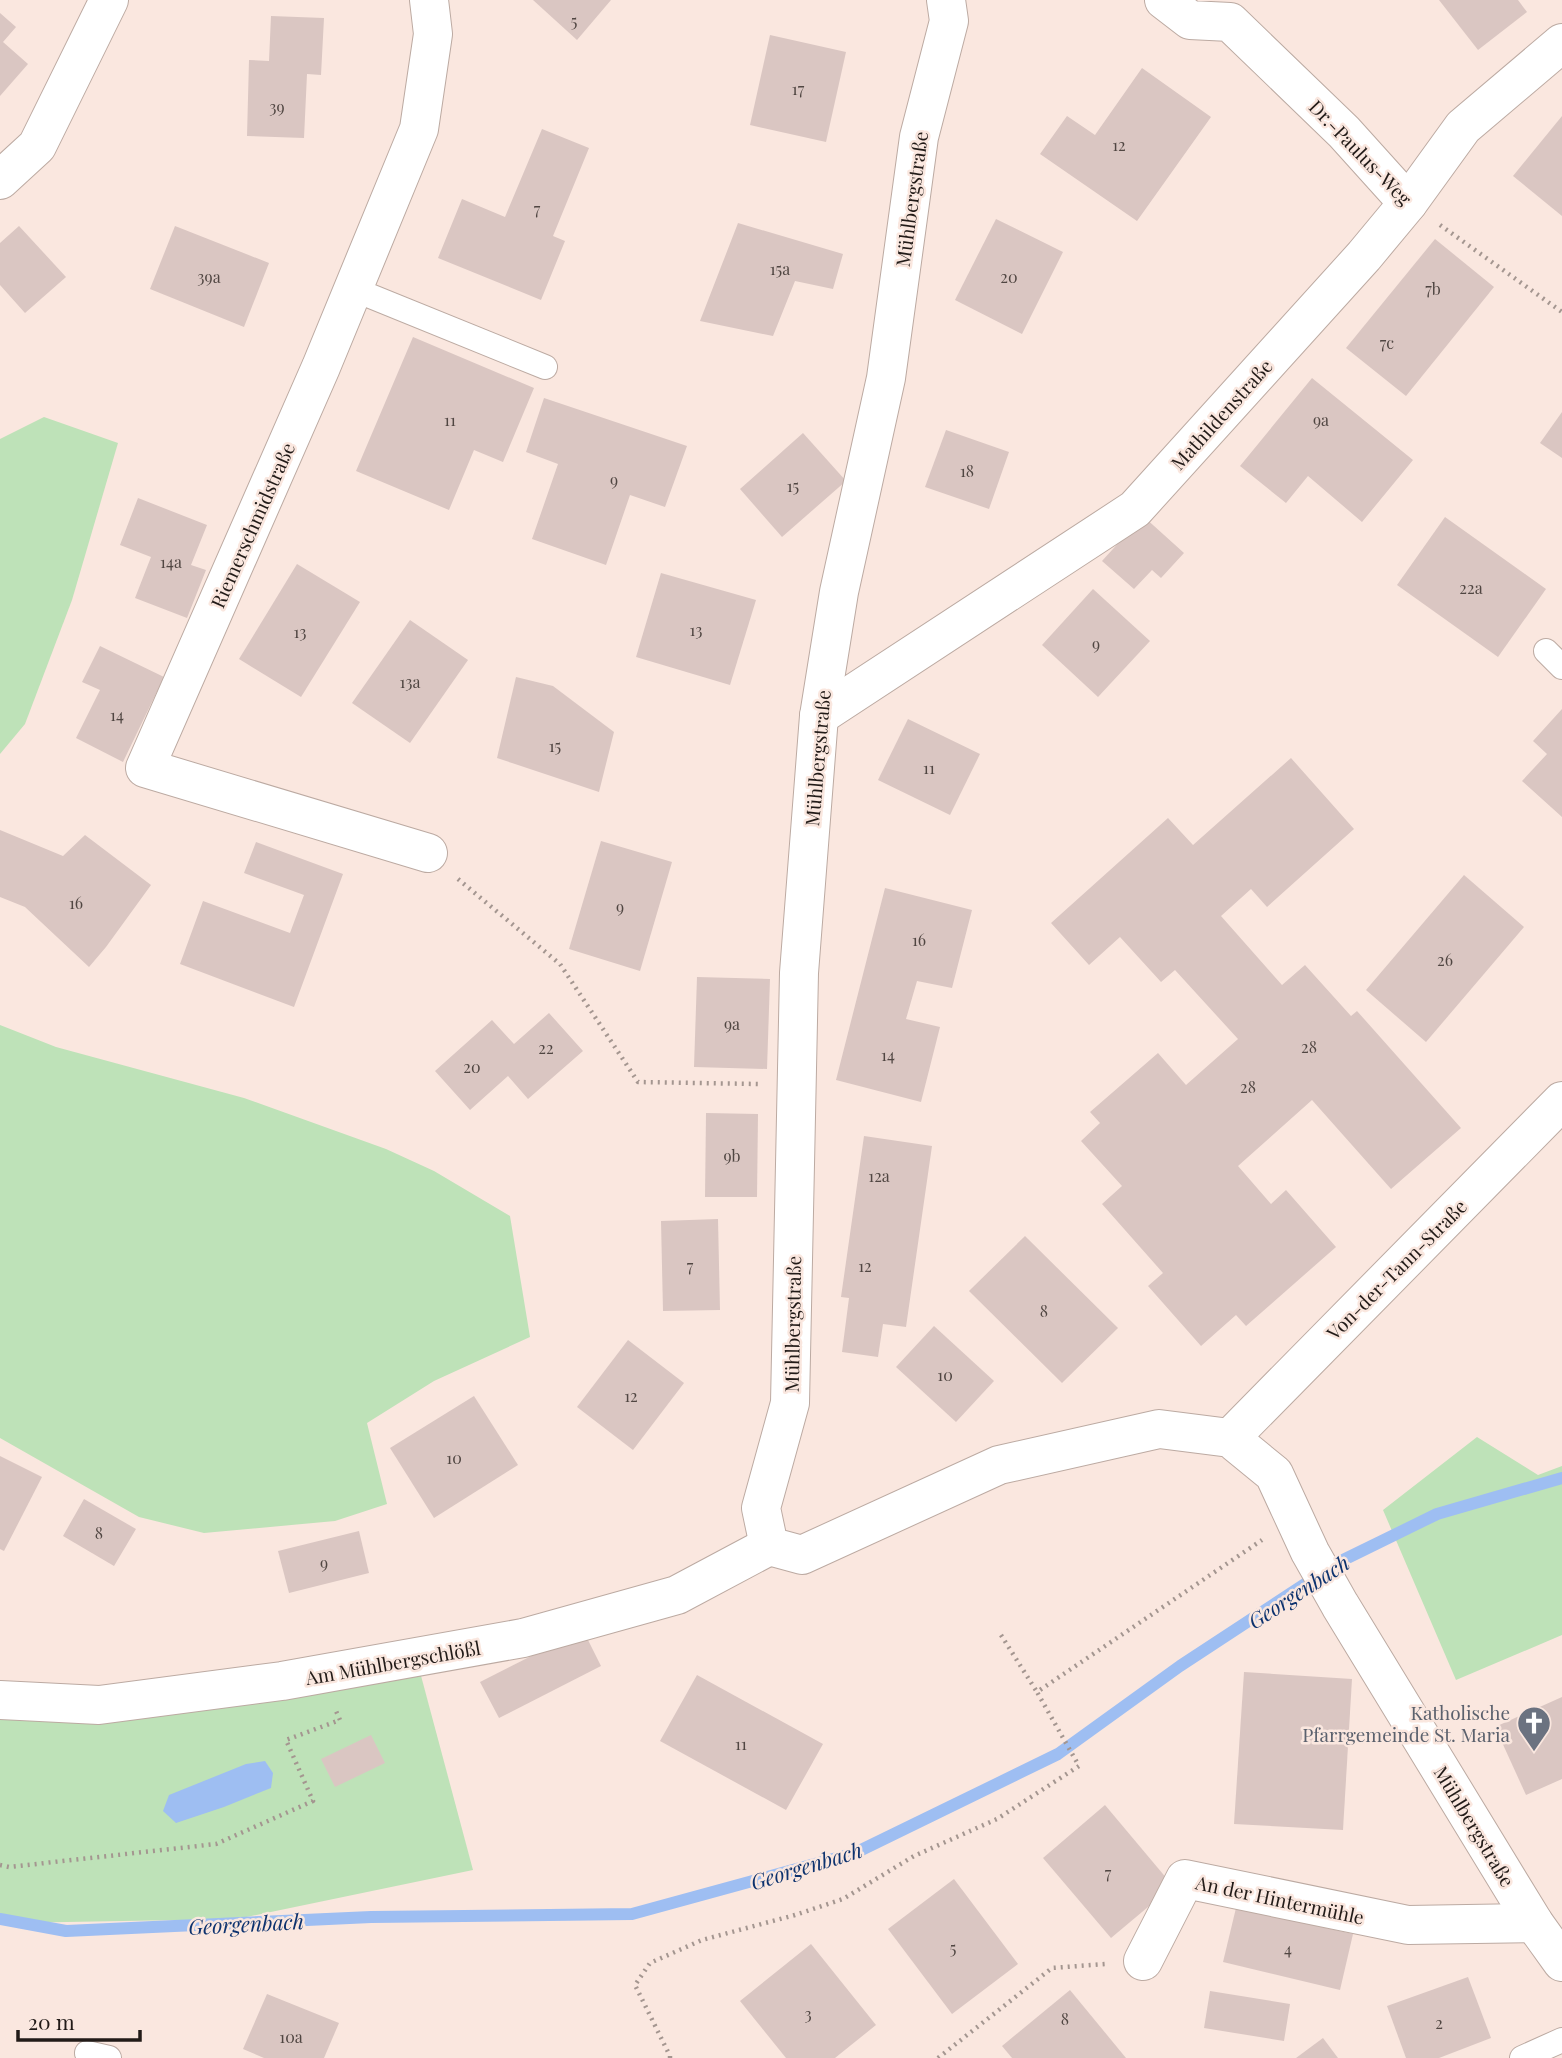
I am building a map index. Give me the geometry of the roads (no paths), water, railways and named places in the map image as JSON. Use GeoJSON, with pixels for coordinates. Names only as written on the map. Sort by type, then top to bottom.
{"type":"FeatureCollection","features":[{"type":"Feature","properties":{"kind":"street"},"geometry":{"type":"LineString","coordinates":[[0,180],[37,146],[109,0]]}},
{"type":"Feature","properties":{"kind":"street","name":"Riemerschmidstraße"},"geometry":{"type":"LineString","coordinates":[[428,853],[145,768],[321,367],[419,129],[433,34],[429,0]]}},
{"type":"Feature","properties":{"kind":"street","name":"Mühlbergstraße"},"geometry":{"type":"LineString","coordinates":[[769,1546],[761,1508],[790,1403],[799,973],[818,716],[839,592],[886,378],[919,137],[949,21],[946,0]]}},
{"type":"Feature","properties":{"kind":"street","name":"Dr.-Paulus-Weg"},"geometry":{"type":"LineString","coordinates":[[1164,0],[1190,20],[1230,22],[1344,132],[1408,203]]}},
{"type":"Feature","properties":{"kind":"street","name":"Mathildenstraße"},"geometry":{"type":"LineString","coordinates":[[818,716],[1135,509],[1364,256],[1408,203],[1463,127],[1562,43]]}},
{"type":"Feature","properties":{"kind":"street","name":"Von-der-Tann-Straße"},"geometry":{"type":"LineString","coordinates":[[1230,1438],[1562,1101]]}},
{"type":"Feature","properties":{"kind":"street"},"geometry":{"type":"LineString","coordinates":[[769,1546],[802,1555],[999,1465],[1159,1429],[1230,1438]]}},
{"type":"Feature","properties":{"kind":"street","name":"Mühlbergstraße"},"geometry":{"type":"LineString","coordinates":[[1230,1438],[1274,1474],[1310,1552],[1340,1605],[1534,1923],[1561,1958]]}},
{"type":"Feature","properties":{"kind":"street","name":"Am Mühlbergschlößl"},"geometry":{"type":"LineString","coordinates":[[0,1700],[99,1705],[282,1681],[523,1638],[677,1595],[769,1546]]}},
{"type":"Feature","properties":{"kind":"street","name":"An der Hintermühle"},"geometry":{"type":"LineString","coordinates":[[1143,1961],[1185,1880],[1408,1925],[1534,1923]]}},
{"type":"Feature","properties":{"kind":"lane"},"geometry":{"type":"LineString","coordinates":[[354,289],[545,367]]}},
{"type":"Feature","properties":{"kind":"lane"},"geometry":{"type":"LineString","coordinates":[[1522,2058],[1562,2040]]}},
{"type":"Feature","properties":{"kind":"water"},"geometry":{"type":"Polygon","coordinates":[[[265,1761],[273,1773],[271,1788],[176,1823],[163,1811],[169,1795],[246,1764],[265,1761]]]}},
{"type":"Feature","properties":{"kind":"waterway","name":"Georgenbach"},"geometry":{"type":"LineString","coordinates":[[0,1919],[66,1931],[371,1917],[632,1914],[855,1853],[1058,1754],[1180,1666],[1337,1563],[1437,1514],[1562,1478]]}},
{"type":"Feature","properties":{"kind":"place","name":"Katholische Pfarrgemeinde St. Maria"},"geometry":{"type":"Point","coordinates":[1534,1753]}}]}
